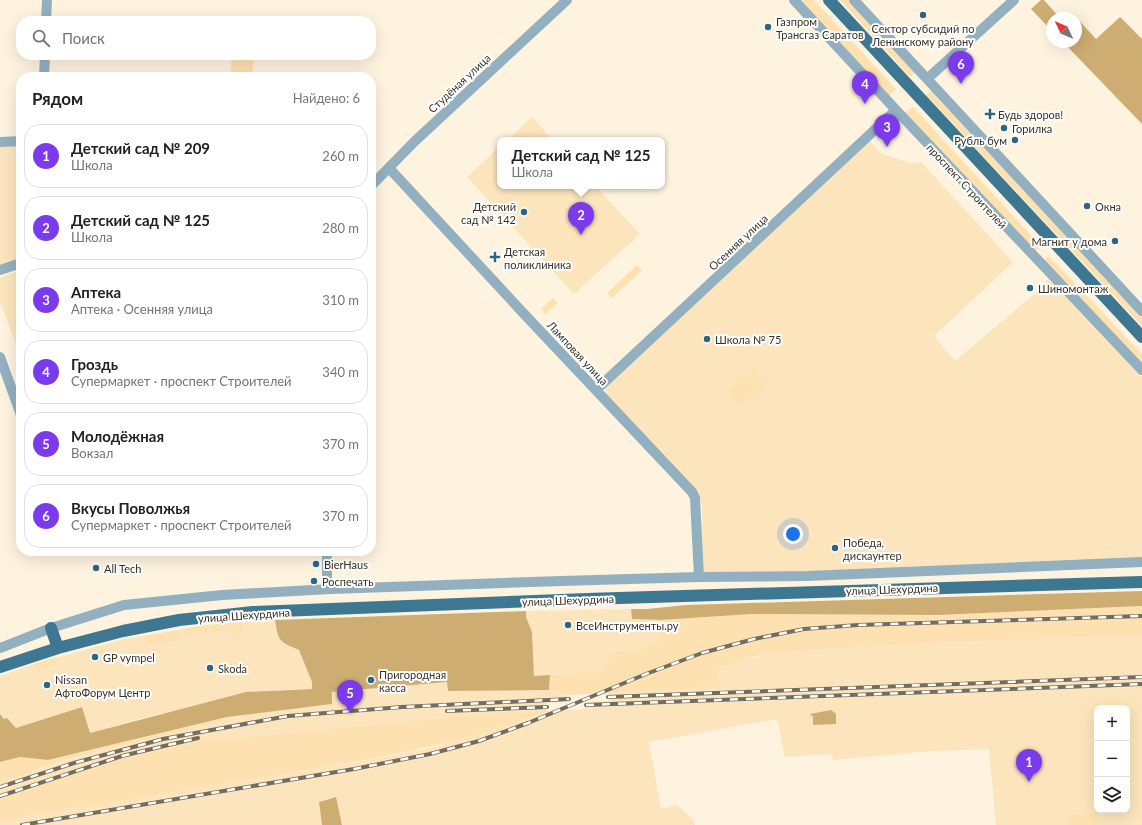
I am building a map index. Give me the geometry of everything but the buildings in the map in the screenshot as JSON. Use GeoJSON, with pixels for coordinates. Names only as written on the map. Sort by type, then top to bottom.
{"type":"FeatureCollection","features":[{"type":"Feature","properties":{"kind":"main road"},"geometry":{"type":"LineString","coordinates":[[830,0],[1142,337]]}},
{"type":"Feature","properties":{"kind":"main road","name":"улица Шехурдина"},"geometry":{"type":"LineString","coordinates":[[0,667],[58,648],[123,631],[179,620],[253,612],[595,598],[1142,582]]}},
{"type":"Feature","properties":{"kind":"main road"},"geometry":{"type":"LineString","coordinates":[[51,628],[58,648]]}},
{"type":"Feature","properties":{"kind":"street"},"geometry":{"type":"LineString","coordinates":[[46,16],[47,0]]}},
{"type":"Feature","properties":{"kind":"street","name":"Студёная улица"},"geometry":{"type":"LineString","coordinates":[[376,181],[414,142],[567,0]]}},
{"type":"Feature","properties":{"kind":"street","name":"проспект Строителей"},"geometry":{"type":"LineString","coordinates":[[794,0],[1142,370]]}},
{"type":"Feature","properties":{"kind":"street"},"geometry":{"type":"LineString","coordinates":[[854,0],[1142,311]]}},
{"type":"Feature","properties":{"kind":"street"},"geometry":{"type":"LineString","coordinates":[[927,79],[1014,0]]}},
{"type":"Feature","properties":{"kind":"street"},"geometry":{"type":"LineString","coordinates":[[44,72],[45,60]]}},
{"type":"Feature","properties":{"kind":"street","name":"Осенняя улица"},"geometry":{"type":"LineString","coordinates":[[596,390],[896,110]]}},
{"type":"Feature","properties":{"kind":"street"},"geometry":{"type":"LineString","coordinates":[[0,142],[16,141]]}},
{"type":"Feature","properties":{"kind":"street","name":"Ламповая улица"},"geometry":{"type":"LineString","coordinates":[[389,168],[692,492],[695,498],[699,577]]}},
{"type":"Feature","properties":{"kind":"street"},"geometry":{"type":"LineString","coordinates":[[0,270],[16,265]]}},
{"type":"Feature","properties":{"kind":"street"},"geometry":{"type":"LineString","coordinates":[[0,357],[16,401]]}},
{"type":"Feature","properties":{"kind":"street"},"geometry":{"type":"LineString","coordinates":[[327,556],[327,589]]}},
{"type":"Feature","properties":{"kind":"street"},"geometry":{"type":"LineString","coordinates":[[0,648],[51,628],[124,605],[222,595],[327,589],[699,577],[814,576],[1142,562]]}},
{"type":"Feature","properties":{"kind":"shaded area"},"geometry":{"type":"Polygon","coordinates":[[[801,0],[814,0],[896,89],[889,96],[801,0]]]}},
{"type":"Feature","properties":{"kind":"shaded area"},"geometry":{"type":"Polygon","coordinates":[[[840,0],[848,0],[915,73],[910,77],[840,0]]]}},
{"type":"Feature","properties":{"kind":"shaded area"},"geometry":{"type":"Polygon","coordinates":[[[1041,0],[1044,0],[1055,12],[1046,12],[1046,25],[1031,9],[1041,0]]]}},
{"type":"Feature","properties":{"kind":"shaded area"},"geometry":{"type":"Polygon","coordinates":[[[1120,17],[1142,39],[1142,124],[1069,48],[1082,48],[1082,24],[1096,39],[1120,17]]]}},
{"type":"Feature","properties":{"kind":"shaded area"},"geometry":{"type":"Polygon","coordinates":[[[232,60],[254,60],[252,72],[230,72],[232,60]]]}},
{"type":"Feature","properties":{"kind":"shaded area"},"geometry":{"type":"Polygon","coordinates":[[[931,91],[1142,317],[1142,326],[926,95],[931,91]]]}},
{"type":"Feature","properties":{"kind":"shaded area"},"geometry":{"type":"Polygon","coordinates":[[[913,107],[1040,245],[1039,249],[1035,250],[905,113],[913,107]]]}},
{"type":"Feature","properties":{"kind":"shaded area"},"geometry":{"type":"Polygon","coordinates":[[[532,117],[550,137],[510,137],[532,117]]]}},
{"type":"Feature","properties":{"kind":"shaded area"},"geometry":{"type":"Polygon","coordinates":[[[870,141],[880,153],[910,163],[921,162],[1013,262],[934,336],[955,361],[1040,289],[1048,279],[1142,377],[1142,558],[711,577],[704,574],[702,566],[702,506],[700,499],[694,490],[607,397],[605,388],[711,287],[870,141]]]}},
{"type":"Feature","properties":{"kind":"shaded area"},"geometry":{"type":"Polygon","coordinates":[[[16,145],[16,260],[0,265],[0,146],[16,145]]]}},
{"type":"Feature","properties":{"kind":"shaded area"},"geometry":{"type":"Polygon","coordinates":[[[497,149],[497,189],[598,189],[640,234],[574,294],[467,177],[497,149]]]}},
{"type":"Feature","properties":{"kind":"shaded area"},"geometry":{"type":"Polygon","coordinates":[[[1047,257],[1050,257],[1142,354],[1142,364],[1045,261],[1047,257]]]}},
{"type":"Feature","properties":{"kind":"shaded area"},"geometry":{"type":"Polygon","coordinates":[[[637,265],[642,270],[612,298],[607,293],[637,265]]]}},
{"type":"Feature","properties":{"kind":"shaded area"},"geometry":{"type":"Polygon","coordinates":[[[16,272],[16,344],[0,302],[0,278],[16,272]]]}},
{"type":"Feature","properties":{"kind":"shaded area"},"geometry":{"type":"Polygon","coordinates":[[[553,298],[558,303],[546,314],[541,309],[553,298]]]}},
{"type":"Feature","properties":{"kind":"shaded area"},"geometry":{"type":"Polygon","coordinates":[[[753,370],[766,385],[741,407],[728,392],[753,370]]]}},
{"type":"Feature","properties":{"kind":"shaded area"},"geometry":{"type":"Polygon","coordinates":[[[1142,591],[1142,606],[938,615],[752,614],[660,620],[632,619],[631,609],[686,605],[1142,591]]]}},
{"type":"Feature","properties":{"kind":"shaded area"},"geometry":{"type":"Polygon","coordinates":[[[1142,606],[1142,635],[931,643],[785,652],[759,655],[718,666],[719,687],[569,695],[549,690],[550,675],[601,672],[614,651],[639,649],[662,641],[660,620],[752,614],[938,615],[1142,606]]]}},
{"type":"Feature","properties":{"kind":"shaded area"},"geometry":{"type":"Polygon","coordinates":[[[631,609],[632,619],[660,620],[663,641],[639,649],[614,651],[602,672],[534,676],[532,632],[526,617],[526,611],[631,609]]]}},
{"type":"Feature","properties":{"kind":"shaded area"},"geometry":{"type":"Polygon","coordinates":[[[526,611],[526,617],[532,632],[534,676],[550,675],[549,690],[448,691],[447,682],[332,692],[332,704],[227,717],[48,760],[20,757],[0,762],[0,714],[4,719],[7,718],[16,728],[82,707],[90,733],[246,692],[312,689],[312,682],[299,650],[281,640],[277,633],[275,620],[526,611]]]}},
{"type":"Feature","properties":{"kind":"shaded area"},"geometry":{"type":"Polygon","coordinates":[[[275,620],[276,629],[284,644],[299,650],[312,682],[312,689],[277,690],[150,716],[90,733],[82,707],[16,728],[7,718],[4,719],[0,714],[0,676],[34,664],[124,639],[206,625],[275,620]]]}},
{"type":"Feature","properties":{"kind":"shaded area"},"geometry":{"type":"Polygon","coordinates":[[[243,622],[244,629],[240,635],[235,636],[234,630],[177,634],[178,641],[148,644],[144,638],[206,625],[243,622]]]}},
{"type":"Feature","properties":{"kind":"shaded area"},"geometry":{"type":"Polygon","coordinates":[[[1142,635],[1142,825],[1098,825],[1097,813],[1130,813],[1130,705],[1094,705],[1094,812],[1070,815],[1070,825],[996,825],[989,749],[931,751],[833,760],[831,754],[785,757],[777,719],[649,742],[661,809],[677,805],[694,820],[695,825],[342,825],[335,797],[319,802],[322,825],[0,825],[0,822],[44,813],[353,763],[429,748],[546,712],[450,716],[217,740],[217,737],[122,758],[23,789],[0,798],[0,782],[18,775],[116,747],[226,721],[227,717],[332,704],[332,692],[448,682],[449,691],[549,690],[569,695],[569,702],[546,703],[547,711],[585,709],[585,702],[608,701],[608,693],[719,687],[717,666],[772,653],[931,643],[1142,635]]]}},
{"type":"Feature","properties":{"kind":"shaded area"},"geometry":{"type":"Polygon","coordinates":[[[56,657],[58,663],[37,670],[34,664],[56,657]]]}},
{"type":"Feature","properties":{"kind":"shaded area"},"geometry":{"type":"Polygon","coordinates":[[[831,710],[836,714],[836,724],[813,725],[813,717],[810,714],[831,710]]]}},
{"type":"Feature","properties":{"kind":"shaded area"},"geometry":{"type":"Polygon","coordinates":[[[547,711],[481,733],[414,750],[219,785],[44,813],[0,822],[0,798],[23,789],[122,758],[217,737],[217,740],[450,716],[547,711]]]}},
{"type":"Feature","properties":{"kind":"shaded area"},"geometry":{"type":"Polygon","coordinates":[[[227,717],[226,721],[84,756],[28,772],[0,782],[0,762],[20,757],[48,760],[227,717]]]}},
{"type":"Feature","properties":{"kind":"shaded area"},"geometry":{"type":"Polygon","coordinates":[[[336,797],[342,825],[322,825],[319,802],[336,797]]]}},
{"type":"Feature","properties":{"kind":"shaded area"},"geometry":{"type":"Polygon","coordinates":[[[1097,813],[1098,825],[1070,825],[1069,815],[1097,813]]]}},
{"type":"Feature","properties":{"kind":"railway"},"geometry":{"type":"LineString","coordinates":[[22,825],[354,769],[430,754],[479,741],[528,723],[646,674],[702,653],[754,639],[804,629],[858,625],[1142,616]]}},
{"type":"Feature","properties":{"kind":"railway"},"geometry":{"type":"LineString","coordinates":[[608,697],[1142,677]]}},
{"type":"Feature","properties":{"kind":"railway"},"geometry":{"type":"LineString","coordinates":[[586,705],[1142,684]]}},
{"type":"Feature","properties":{"kind":"railway"},"geometry":{"type":"LineString","coordinates":[[0,787],[74,763],[163,739],[288,716],[402,707],[569,699]]}},
{"type":"Feature","properties":{"kind":"railway"},"geometry":{"type":"LineString","coordinates":[[447,711],[547,707]]}},
{"type":"Feature","properties":{"kind":"railway"},"geometry":{"type":"LineString","coordinates":[[0,796],[122,756],[198,738]]}},
{"type":"Feature","properties":{"kind":"place","name":"Сектор субсидий по Ленинскому району"},"geometry":{"type":"Point","coordinates":[923,15]}},
{"type":"Feature","properties":{"kind":"place","name":"Газпром Трансгаз Саратов"},"geometry":{"type":"Point","coordinates":[768,27]}},
{"type":"Feature","properties":{"kind":"place","name":"Вкусы Поволжья"},"geometry":{"type":"Point","coordinates":[961,84]}},
{"type":"Feature","properties":{"kind":"place","name":"Гроздь"},"geometry":{"type":"Point","coordinates":[865,104]}},
{"type":"Feature","properties":{"kind":"place","name":"Будь здоров!"},"geometry":{"type":"Point","coordinates":[990,114]}},
{"type":"Feature","properties":{"kind":"place","name":"Горилка"},"geometry":{"type":"Point","coordinates":[1004,128]}},
{"type":"Feature","properties":{"kind":"place","name":"Рубль бум"},"geometry":{"type":"Point","coordinates":[1015,140]}},
{"type":"Feature","properties":{"kind":"place","name":"Аптека"},"geometry":{"type":"Point","coordinates":[887,147]}},
{"type":"Feature","properties":{"kind":"place","name":"Окна"},"geometry":{"type":"Point","coordinates":[1087,206]}},
{"type":"Feature","properties":{"kind":"place","name":"Детский сад № 142"},"geometry":{"type":"Point","coordinates":[524,212]}},
{"type":"Feature","properties":{"kind":"place","name":"Детский сад № 125"},"geometry":{"type":"Point","coordinates":[581,235]}},
{"type":"Feature","properties":{"kind":"place","name":"Магнит у дома"},"geometry":{"type":"Point","coordinates":[1115,241]}},
{"type":"Feature","properties":{"kind":"place","name":"Детская поликлиника"},"geometry":{"type":"Point","coordinates":[495,257]}},
{"type":"Feature","properties":{"kind":"place","name":"Шиномонтаж"},"geometry":{"type":"Point","coordinates":[1030,288]}},
{"type":"Feature","properties":{"kind":"place","name":"Школа № 75"},"geometry":{"type":"Point","coordinates":[707,339]}},
{"type":"Feature","properties":{"kind":"place","name":"Победа, дискаунтер"},"geometry":{"type":"Point","coordinates":[835,548]}},
{"type":"Feature","properties":{"kind":"place","name":"BierHaus"},"geometry":{"type":"Point","coordinates":[316,564]}},
{"type":"Feature","properties":{"kind":"place","name":"All Tech"},"geometry":{"type":"Point","coordinates":[96,568]}},
{"type":"Feature","properties":{"kind":"place","name":"Роспечать"},"geometry":{"type":"Point","coordinates":[314,581]}},
{"type":"Feature","properties":{"kind":"place","name":"ВсеИнструменты.ру"},"geometry":{"type":"Point","coordinates":[568,625]}},
{"type":"Feature","properties":{"kind":"place","name":"GP vympel"},"geometry":{"type":"Point","coordinates":[95,657]}},
{"type":"Feature","properties":{"kind":"place","name":"Skoda"},"geometry":{"type":"Point","coordinates":[210,668]}},
{"type":"Feature","properties":{"kind":"place","name":"Пригородная касса"},"geometry":{"type":"Point","coordinates":[371,680]}},
{"type":"Feature","properties":{"kind":"place","name":"Nissan АфтоФорум Центр"},"geometry":{"type":"Point","coordinates":[47,685]}},
{"type":"Feature","properties":{"kind":"place","name":"Молодёжная"},"geometry":{"type":"Point","coordinates":[350,713]}},
{"type":"Feature","properties":{"kind":"place","name":"Детский сад № 209"},"geometry":{"type":"Point","coordinates":[1029,782]}}]}
